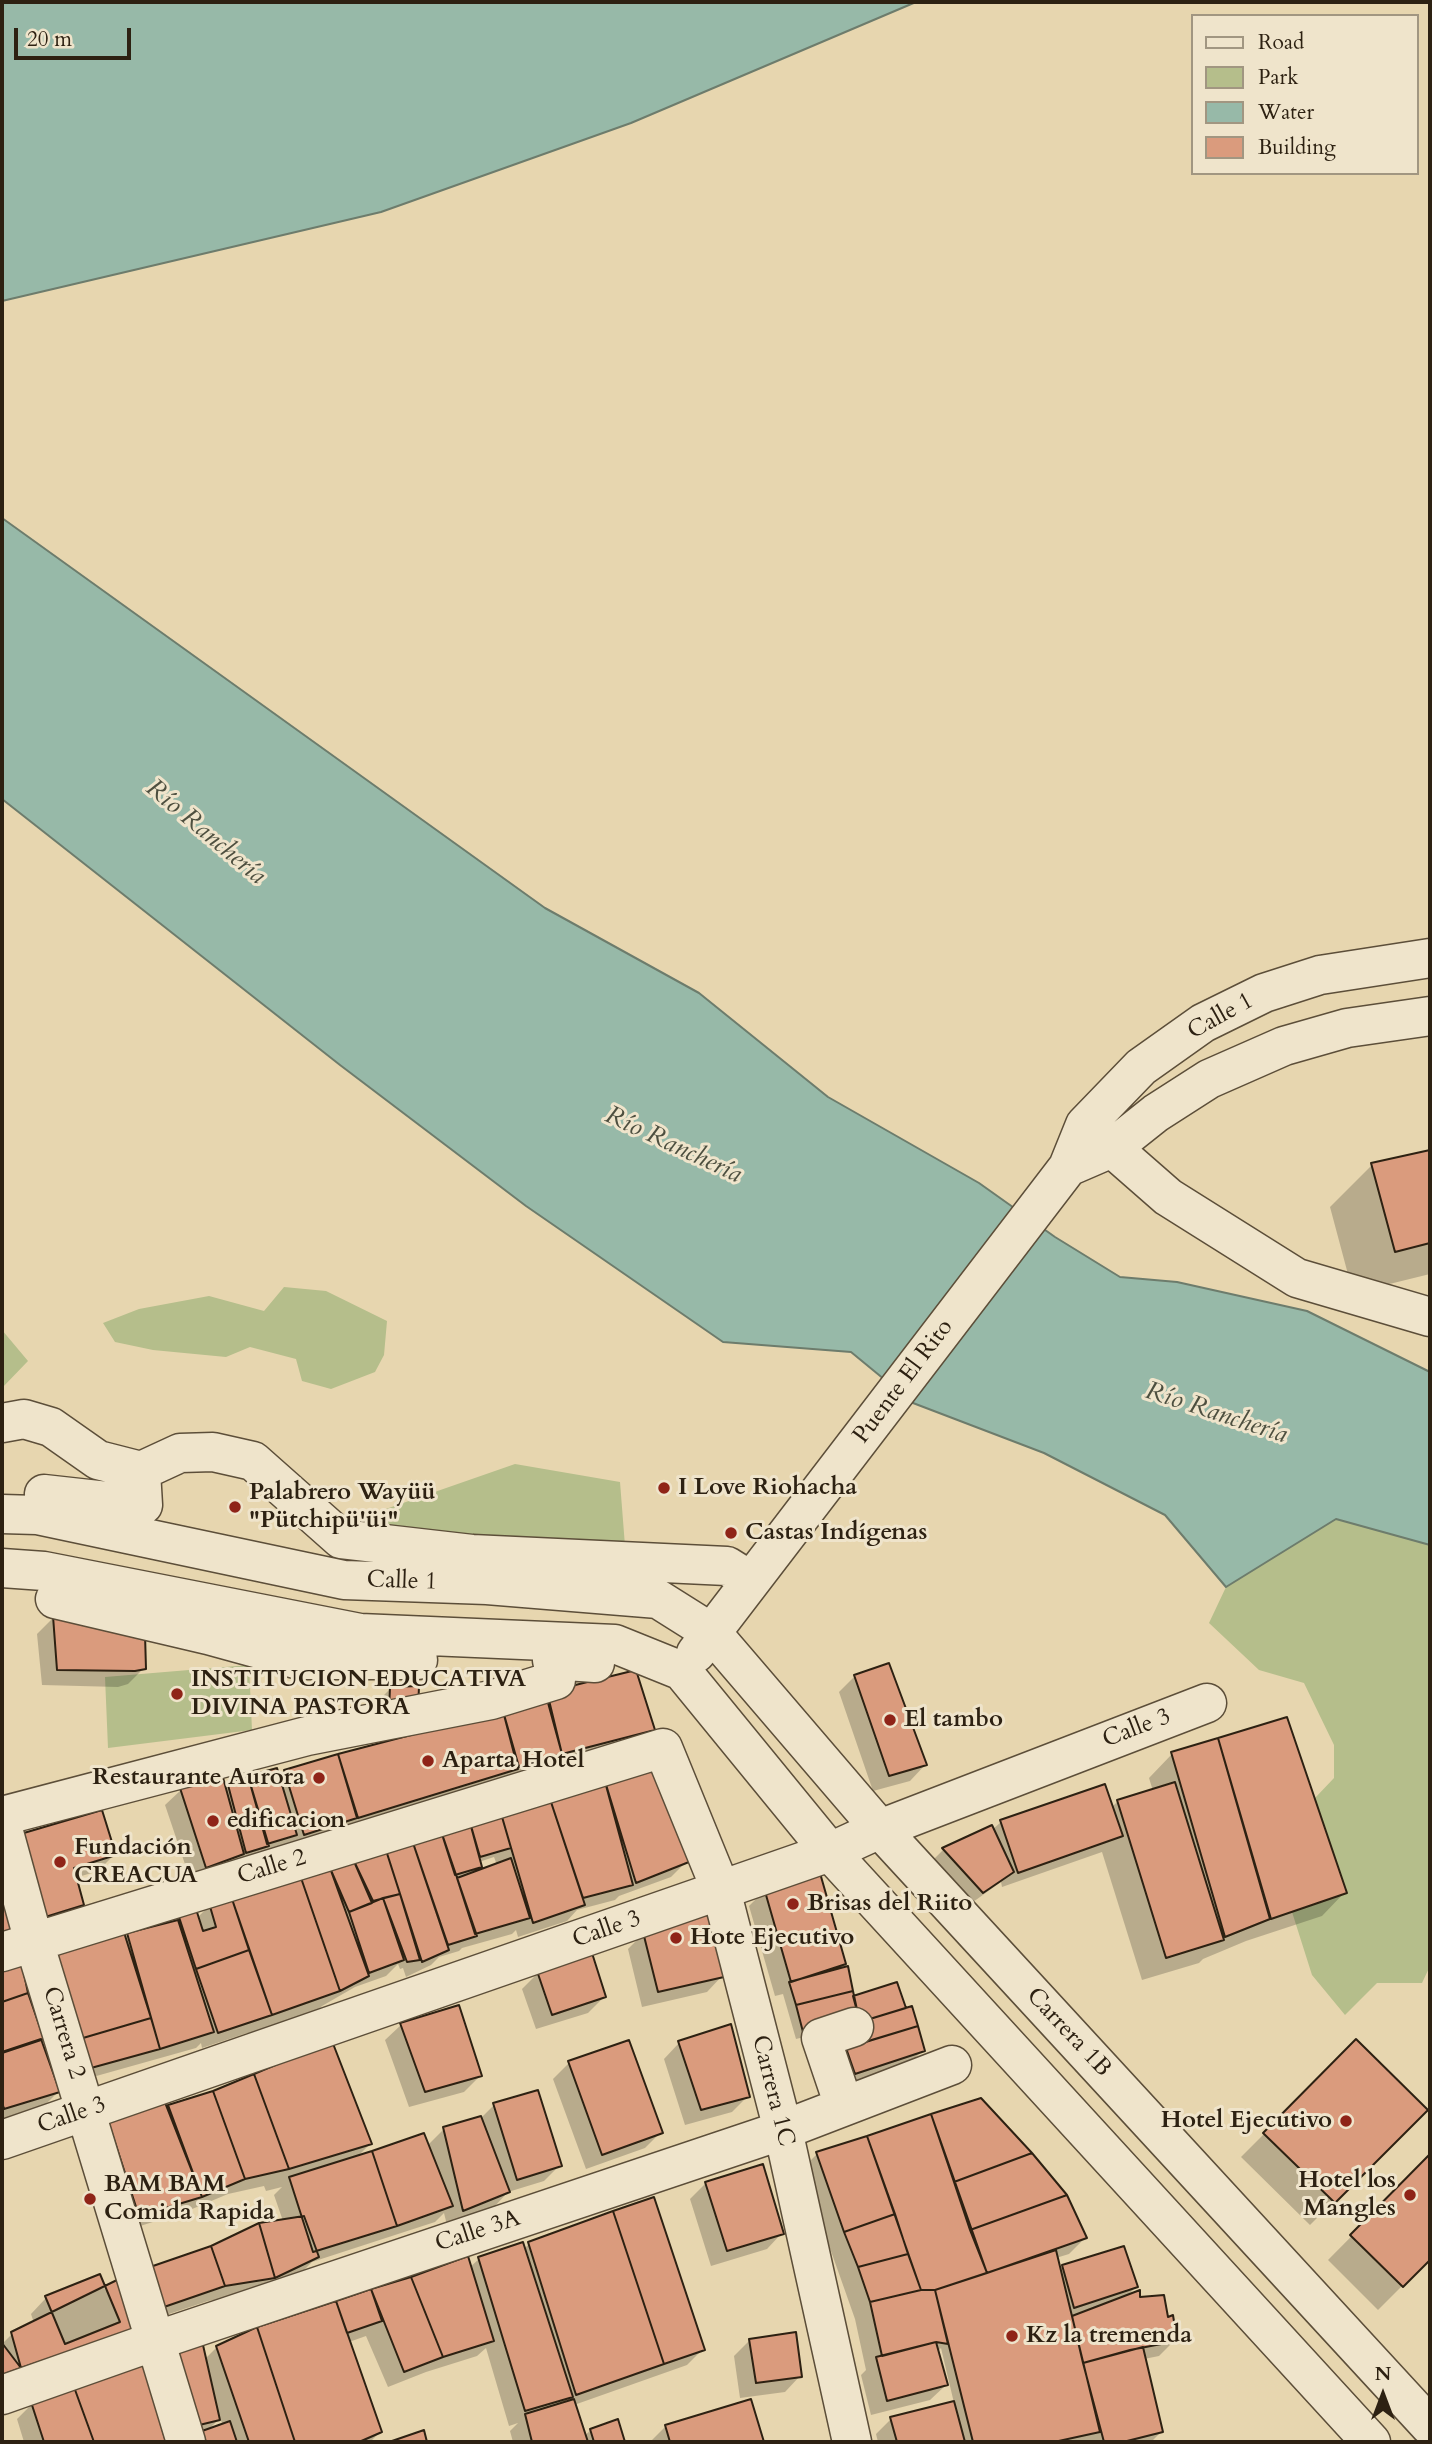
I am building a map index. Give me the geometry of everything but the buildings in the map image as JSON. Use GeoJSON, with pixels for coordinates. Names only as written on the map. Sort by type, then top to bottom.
{"type":"FeatureCollection","features":[{"type":"Feature","properties":{"kind":"street","name":"Calle 1"},"geometry":{"type":"LineString","coordinates":[[1043,1200],[1068,1167],[1085,1125],[1141,1067],[1203,1023],[1264,993],[1320,975],[1430,958]]}},
{"type":"Feature","properties":{"kind":"street","name":"Calle 1"},"geometry":{"type":"LineString","coordinates":[[1068,1167],[1112,1148],[1156,1113],[1209,1079],[1284,1046],[1347,1028],[1430,1016]]}},
{"type":"Feature","properties":{"kind":"street"},"geometry":{"type":"LineString","coordinates":[[1112,1148],[1168,1197],[1297,1278],[1430,1317]]}},
{"type":"Feature","properties":{"kind":"street","name":"Puente El Rito"},"geometry":{"type":"LineString","coordinates":[[758,1572],[1043,1200]]}},
{"type":"Feature","properties":{"kind":"street"},"geometry":{"type":"LineString","coordinates":[[2,1423],[24,1419],[51,1427],[99,1460],[141,1471],[180,1453],[214,1452],[253,1461],[341,1539],[472,1554],[727,1566],[758,1572],[682,1671]]}},
{"type":"Feature","properties":{"kind":"street"},"geometry":{"type":"LineString","coordinates":[[2,1489],[143,1505],[141,1471]]}},
{"type":"Feature","properties":{"kind":"street","name":"Calle 1"},"geometry":{"type":"LineString","coordinates":[[2,1514],[37,1515],[344,1580],[487,1585],[658,1599],[712,1633]]}},
{"type":"Feature","properties":{"kind":"street"},"geometry":{"type":"LineString","coordinates":[[2,1569],[44,1571],[360,1633],[615,1644],[682,1671],[830,1852],[1371,2442]]}},
{"type":"Feature","properties":{"kind":"street"},"geometry":{"type":"LineString","coordinates":[[2,1591],[33,1594],[208,1634],[299,1660],[552,1660],[615,1664],[615,1644]]}},
{"type":"Feature","properties":{"kind":"street","name":"Carrera 1B"},"geometry":{"type":"LineString","coordinates":[[712,1633],[880,1829],[1430,2426]]}},
{"type":"Feature","properties":{"kind":"street"},"geometry":{"type":"LineString","coordinates":[[2,1816],[307,1736],[491,1700],[556,1680],[552,1660]]}},
{"type":"Feature","properties":{"kind":"street","name":"Calle 3"},"geometry":{"type":"LineString","coordinates":[[2,2140],[830,1852],[880,1829],[1207,1703]]}},
{"type":"Feature","properties":{"kind":"street","name":"Carrera 1C"},"geometry":{"type":"LineString","coordinates":[[663,1748],[720,1890],[783,2130],[852,2442]]}},
{"type":"Feature","properties":{"kind":"street","name":"Calle 2"},"geometry":{"type":"LineString","coordinates":[[18,1947],[663,1748]]}},
{"type":"Feature","properties":{"kind":"street","name":"Carrera 2"},"geometry":{"type":"LineString","coordinates":[[2,1825],[18,1947],[87,2111],[187,2442]]}},
{"type":"Feature","properties":{"kind":"street"},"geometry":{"type":"LineString","coordinates":[[845,2106],[821,2038],[854,2027]]}},
{"type":"Feature","properties":{"kind":"street","name":"Calle 3A"},"geometry":{"type":"LineString","coordinates":[[2,2395],[155,2340],[783,2130],[952,2065]]}},
{"type":"Feature","properties":{"kind":"green space"},"geometry":{"type":"Polygon","coordinates":[[[284,1287],[326,1291],[387,1321],[384,1355],[375,1372],[331,1389],[302,1381],[296,1359],[250,1347],[226,1357],[153,1350],[115,1342],[103,1323],[139,1309],[209,1296],[264,1311],[284,1287]]]}},
{"type":"Feature","properties":{"kind":"green space"},"geometry":{"type":"Polygon","coordinates":[[[2,1330],[28,1361],[2,1388],[2,1330]]]}},
{"type":"Feature","properties":{"kind":"green space"},"geometry":{"type":"Polygon","coordinates":[[[515,1464],[620,1482],[625,1546],[385,1539],[383,1510],[515,1464]]]}},
{"type":"Feature","properties":{"kind":"green space"},"geometry":{"type":"Polygon","coordinates":[[[1336,1519],[1430,1545],[1430,1966],[1422,1983],[1377,1983],[1345,2015],[1312,1975],[1292,1912],[1347,1893],[1315,1798],[1334,1778],[1334,1745],[1304,1683],[1259,1670],[1209,1623],[1226,1587],[1336,1519]]]}},
{"type":"Feature","properties":{"kind":"green space"},"geometry":{"type":"Polygon","coordinates":[[[249,1665],[252,1730],[108,1748],[105,1677],[249,1665]]]}},
{"type":"Feature","properties":{"kind":"water"},"geometry":{"type":"Polygon","coordinates":[[[2,2],[916,2],[631,123],[381,212],[2,301],[2,2]]]}},
{"type":"Feature","properties":{"kind":"water","name":"Río Ranchería"},"geometry":{"type":"Polygon","coordinates":[[[2,518],[545,908],[699,993],[828,1097],[979,1183],[1055,1237],[1120,1277],[1177,1282],[1307,1311],[1430,1372],[1430,1545],[1336,1519],[1226,1587],[1165,1515],[1044,1453],[913,1403],[851,1352],[723,1342],[526,1206],[340,1065],[2,799],[2,518]]]}},
{"type":"Feature","properties":{"kind":"place","name":"I Love Riohacha"},"geometry":{"type":"Point","coordinates":[664,1488]}},
{"type":"Feature","properties":{"kind":"place","name":"Palabrero Wayüü \"Pütchipü'üi\""},"geometry":{"type":"Point","coordinates":[235,1507]}},
{"type":"Feature","properties":{"kind":"place","name":"Castas Indígenas"},"geometry":{"type":"Point","coordinates":[731,1533]}},
{"type":"Feature","properties":{"kind":"place","name":"INSTITUCION EDUCATIVA DIVINA PASTORA"},"geometry":{"type":"Point","coordinates":[177,1694]}},
{"type":"Feature","properties":{"kind":"place","name":"El tambo"},"geometry":{"type":"Point","coordinates":[890,1720]}},
{"type":"Feature","properties":{"kind":"place","name":"Aparta Hotel"},"geometry":{"type":"Point","coordinates":[428,1761]}},
{"type":"Feature","properties":{"kind":"place","name":"Restaurante Aurora"},"geometry":{"type":"Point","coordinates":[319,1778]}},
{"type":"Feature","properties":{"kind":"place","name":"edificacion"},"geometry":{"type":"Point","coordinates":[213,1821]}},
{"type":"Feature","properties":{"kind":"place","name":"Fundación CREACUA"},"geometry":{"type":"Point","coordinates":[60,1862]}},
{"type":"Feature","properties":{"kind":"place","name":"Brisas del Riito"},"geometry":{"type":"Point","coordinates":[793,1904]}},
{"type":"Feature","properties":{"kind":"place","name":"Hote Ejecutivo"},"geometry":{"type":"Point","coordinates":[676,1938]}},
{"type":"Feature","properties":{"kind":"place","name":"Hotel Ejecutivo"},"geometry":{"type":"Point","coordinates":[1346,2121]}},
{"type":"Feature","properties":{"kind":"place","name":"Hotel los Mangles"},"geometry":{"type":"Point","coordinates":[1410,2195]}},
{"type":"Feature","properties":{"kind":"place","name":"BAM BAM Comida Rapida"},"geometry":{"type":"Point","coordinates":[90,2199]}},
{"type":"Feature","properties":{"kind":"place","name":"Kz la tremenda"},"geometry":{"type":"Point","coordinates":[1012,2336]}}]}
